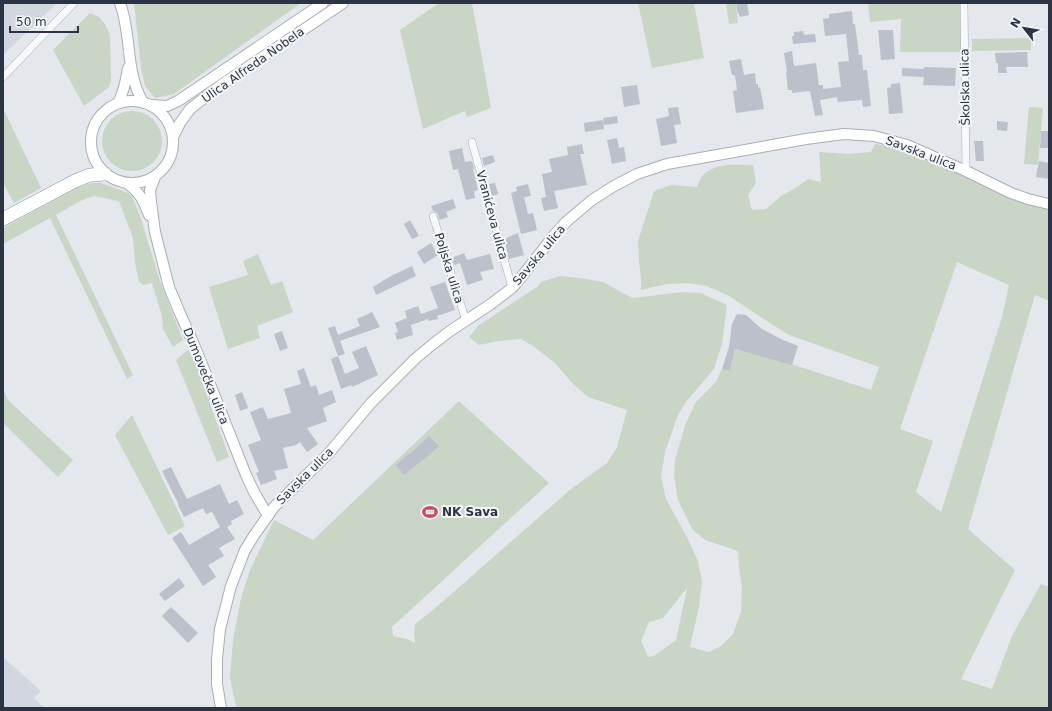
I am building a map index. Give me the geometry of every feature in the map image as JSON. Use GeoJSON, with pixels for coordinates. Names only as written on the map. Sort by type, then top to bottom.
{"type":"FeatureCollection","features":[{"type":"Feature","properties":{"kind":"highway"},"geometry":{"type":"LineString","coordinates":[[3,219],[75,181],[90,175],[105,174]]}},
{"type":"Feature","properties":{"kind":"street"},"geometry":{"type":"LineString","coordinates":[[3,77],[74,3]]}},
{"type":"Feature","properties":{"kind":"street"},"geometry":{"type":"LineString","coordinates":[[120,3],[126,28],[135,87],[147,103],[162,113],[169,124],[173,137],[173,148],[170,160],[164,169],[155,177],[138,184],[128,184],[116,181],[105,174],[97,165],[92,153],[90,141],[92,129],[98,118],[107,109],[118,103],[130,101],[147,103]]}},
{"type":"Feature","properties":{"kind":"street","name":"Ulica Alfreda Nobela"},"geometry":{"type":"LineString","coordinates":[[147,103],[167,106],[178,101],[323,3]]}},
{"type":"Feature","properties":{"kind":"street","name":"Ulica Alfreda Nobela"},"geometry":{"type":"LineString","coordinates":[[173,137],[180,123],[190,109],[196,104],[221,85],[343,3]]}},
{"type":"Feature","properties":{"kind":"street","name":"Školska ulica"},"geometry":{"type":"LineString","coordinates":[[964,3],[966,170]]}},
{"type":"Feature","properties":{"kind":"street"},"geometry":{"type":"LineString","coordinates":[[118,103],[126,86],[130,60]]}},
{"type":"Feature","properties":{"kind":"street","name":"Savska ulica"},"geometry":{"type":"LineString","coordinates":[[221,708],[217,684],[217,659],[220,629],[230,586],[245,550],[279,501],[329,453],[371,403],[415,359],[433,344],[512,288],[566,222],[582,207],[628,178],[668,164],[806,138],[844,134],[874,136],[895,141],[966,170],[1016,195],[1049,204]]}},
{"type":"Feature","properties":{"kind":"street","name":"Vranićeva ulica"},"geometry":{"type":"LineString","coordinates":[[472,142],[512,288]]}},
{"type":"Feature","properties":{"kind":"street","name":"Dumovečka ulica"},"geometry":{"type":"LineString","coordinates":[[155,177],[150,190],[151,202],[155,232],[169,287],[208,379],[246,475],[268,516]]}},
{"type":"Feature","properties":{"kind":"street","name":"Dumovečka ulica"},"geometry":{"type":"LineString","coordinates":[[128,184],[137,191],[142,199],[155,232]]}},
{"type":"Feature","properties":{"kind":"street","name":"Poljska ulica"},"geometry":{"type":"LineString","coordinates":[[433,216],[466,321]]}},
{"type":"Feature","properties":{"kind":"shaded area"},"geometry":{"type":"Polygon","coordinates":[[[3,3],[57,3],[3,55],[3,3]]]}},
{"type":"Feature","properties":{"kind":"shaded area"},"geometry":{"type":"Polygon","coordinates":[[[3,657],[41,691],[34,698],[45,708],[3,708],[3,657]]]}},
{"type":"Feature","properties":{"kind":"green space"},"geometry":{"type":"Polygon","coordinates":[[[134,3],[301,3],[174,94],[155,98],[145,86],[141,68],[134,3]]]}},
{"type":"Feature","properties":{"kind":"green space"},"geometry":{"type":"Polygon","coordinates":[[[439,3],[472,3],[491,108],[467,117],[465,111],[423,129],[400,30],[439,3]]]}},
{"type":"Feature","properties":{"kind":"green space"},"geometry":{"type":"Polygon","coordinates":[[[638,3],[694,3],[704,58],[652,68],[638,3]]]}},
{"type":"Feature","properties":{"kind":"green space"},"geometry":{"type":"Polygon","coordinates":[[[726,3],[736,3],[738,23],[729,24],[726,3]]]}},
{"type":"Feature","properties":{"kind":"green space"},"geometry":{"type":"Polygon","coordinates":[[[868,3],[962,3],[962,52],[900,52],[901,19],[870,22],[868,3]]]}},
{"type":"Feature","properties":{"kind":"green space"},"geometry":{"type":"Polygon","coordinates":[[[90,13],[99,17],[105,24],[110,35],[111,81],[109,87],[84,106],[53,50],[90,13]]]}},
{"type":"Feature","properties":{"kind":"green space"},"geometry":{"type":"Polygon","coordinates":[[[1031,38],[1031,50],[972,51],[972,39],[1031,38]]]}},
{"type":"Feature","properties":{"kind":"green space"},"geometry":{"type":"Polygon","coordinates":[[[1029,107],[1043,108],[1038,165],[1024,164],[1029,107]]]}},
{"type":"Feature","properties":{"kind":"green space"},"geometry":{"type":"Polygon","coordinates":[[[3,108],[41,188],[14,203],[3,183],[3,108]]]}},
{"type":"Feature","properties":{"kind":"green space"},"geometry":{"type":"Polygon","coordinates":[[[126,111],[138,111],[154,119],[160,129],[162,141],[160,153],[154,163],[138,171],[126,171],[110,163],[102,147],[102,135],[110,119],[126,111]]]}},
{"type":"Feature","properties":{"kind":"green space"},"geometry":{"type":"Polygon","coordinates":[[[875,144],[886,146],[939,164],[1004,195],[1049,208],[1049,301],[1035,295],[968,529],[1015,570],[961,679],[992,689],[1012,636],[1041,584],[1049,587],[1049,708],[237,708],[230,677],[233,640],[241,598],[250,570],[274,520],[313,540],[459,401],[549,483],[392,627],[393,636],[407,639],[415,643],[415,624],[571,489],[607,463],[617,447],[627,410],[588,397],[572,383],[555,363],[533,346],[521,339],[498,341],[479,345],[469,337],[479,325],[537,287],[541,282],[560,276],[603,282],[632,298],[683,292],[701,293],[727,305],[722,344],[714,369],[686,402],[678,415],[665,452],[661,477],[666,499],[688,539],[698,561],[702,581],[699,607],[690,647],[709,652],[721,646],[733,634],[741,612],[742,588],[738,551],[705,540],[692,529],[678,500],[674,476],[675,460],[686,423],[696,402],[716,382],[722,369],[730,371],[735,349],[782,361],[871,390],[879,367],[789,335],[729,296],[707,286],[688,283],[667,284],[641,290],[638,241],[654,191],[671,185],[697,187],[703,175],[714,168],[727,165],[753,165],[756,183],[748,195],[752,210],[766,209],[781,196],[808,179],[821,182],[819,152],[848,154],[871,152],[875,144]],[[957,262],[900,429],[933,441],[916,492],[941,512],[1002,317],[1009,285],[957,262]],[[687,588],[663,618],[649,622],[641,641],[648,657],[654,656],[676,640],[687,588]]]}},
{"type":"Feature","properties":{"kind":"green space"},"geometry":{"type":"Polygon","coordinates":[[[92,183],[101,183],[128,193],[132,196],[140,216],[160,281],[183,340],[173,347],[163,329],[162,316],[152,283],[143,285],[139,282],[135,263],[133,238],[119,201],[94,196],[80,201],[56,215],[133,375],[127,379],[50,218],[3,244],[3,228],[77,188],[92,183]]]}},
{"type":"Feature","properties":{"kind":"green space"},"geometry":{"type":"Polygon","coordinates":[[[258,254],[271,285],[282,281],[293,312],[257,326],[260,338],[228,349],[209,287],[248,275],[243,261],[258,254]]]}},
{"type":"Feature","properties":{"kind":"green space"},"geometry":{"type":"Polygon","coordinates":[[[189,349],[195,361],[229,457],[217,462],[176,360],[189,349]]]}},
{"type":"Feature","properties":{"kind":"green space"},"geometry":{"type":"Polygon","coordinates":[[[3,389],[8,400],[73,460],[58,477],[3,423],[3,389]]]}},
{"type":"Feature","properties":{"kind":"green space"},"geometry":{"type":"Polygon","coordinates":[[[132,415],[185,526],[168,535],[115,435],[132,415]]]}},
{"type":"Feature","properties":{"kind":"building"},"geometry":{"type":"Polygon","coordinates":[[[736,3],[747,3],[749,15],[740,17],[736,3]]]}},
{"type":"Feature","properties":{"kind":"building"},"geometry":{"type":"Polygon","coordinates":[[[852,11],[859,55],[862,55],[863,70],[867,70],[871,106],[863,107],[862,100],[838,102],[837,97],[820,100],[823,115],[815,116],[810,91],[792,93],[792,90],[788,90],[784,53],[792,51],[794,66],[816,63],[819,85],[823,85],[823,89],[841,87],[838,62],[849,61],[846,34],[825,36],[823,19],[829,18],[829,14],[852,11]]]}},
{"type":"Feature","properties":{"kind":"building"},"geometry":{"type":"Polygon","coordinates":[[[878,30],[893,30],[895,59],[881,60],[878,30]]]}},
{"type":"Feature","properties":{"kind":"building"},"geometry":{"type":"Polygon","coordinates":[[[803,31],[804,35],[815,34],[816,42],[793,44],[792,36],[794,36],[794,32],[803,31]]]}},
{"type":"Feature","properties":{"kind":"building"},"geometry":{"type":"Polygon","coordinates":[[[1027,52],[1028,67],[1006,67],[1007,73],[998,73],[998,63],[996,63],[995,53],[1027,52]]]}},
{"type":"Feature","properties":{"kind":"building"},"geometry":{"type":"Polygon","coordinates":[[[741,59],[744,75],[755,73],[756,84],[758,84],[758,88],[760,87],[764,109],[736,113],[733,91],[737,90],[735,75],[732,75],[729,61],[741,59]]]}},
{"type":"Feature","properties":{"kind":"building"},"geometry":{"type":"Polygon","coordinates":[[[924,67],[956,68],[955,86],[923,85],[924,77],[902,76],[902,68],[924,69],[924,67]]]}},
{"type":"Feature","properties":{"kind":"building"},"geometry":{"type":"Polygon","coordinates":[[[900,83],[903,113],[889,114],[887,88],[891,87],[891,84],[900,83]]]}},
{"type":"Feature","properties":{"kind":"building"},"geometry":{"type":"Polygon","coordinates":[[[637,85],[640,104],[624,107],[621,87],[637,85]]]}},
{"type":"Feature","properties":{"kind":"building"},"geometry":{"type":"Polygon","coordinates":[[[678,107],[681,124],[674,125],[677,143],[661,146],[656,119],[669,116],[668,108],[678,107]]]}},
{"type":"Feature","properties":{"kind":"building"},"geometry":{"type":"Polygon","coordinates":[[[617,116],[618,123],[604,125],[603,118],[617,116]]]}},
{"type":"Feature","properties":{"kind":"building"},"geometry":{"type":"Polygon","coordinates":[[[603,120],[604,129],[585,132],[584,123],[603,120]]]}},
{"type":"Feature","properties":{"kind":"building"},"geometry":{"type":"Polygon","coordinates":[[[997,121],[1008,122],[1007,131],[997,130],[997,121]]]}},
{"type":"Feature","properties":{"kind":"building"},"geometry":{"type":"Polygon","coordinates":[[[1041,131],[1049,131],[1049,148],[1040,148],[1041,131]]]}},
{"type":"Feature","properties":{"kind":"building"},"geometry":{"type":"Polygon","coordinates":[[[617,138],[619,148],[624,147],[626,161],[612,164],[607,140],[617,138]]]}},
{"type":"Feature","properties":{"kind":"building"},"geometry":{"type":"Polygon","coordinates":[[[974,141],[983,141],[984,161],[976,161],[974,141]]]}},
{"type":"Feature","properties":{"kind":"building"},"geometry":{"type":"Polygon","coordinates":[[[582,144],[584,154],[580,154],[587,185],[554,191],[558,208],[544,211],[541,198],[546,197],[542,174],[552,172],[549,159],[568,155],[567,147],[582,144]]]}},
{"type":"Feature","properties":{"kind":"building"},"geometry":{"type":"Polygon","coordinates":[[[462,148],[465,162],[472,161],[478,190],[474,191],[475,198],[466,200],[458,169],[453,170],[449,151],[462,148]]]}},
{"type":"Feature","properties":{"kind":"building"},"geometry":{"type":"Polygon","coordinates":[[[493,155],[495,162],[484,166],[482,158],[493,155]]]}},
{"type":"Feature","properties":{"kind":"building"},"geometry":{"type":"Polygon","coordinates":[[[1039,161],[1049,163],[1049,179],[1036,177],[1039,161]]]}},
{"type":"Feature","properties":{"kind":"building"},"geometry":{"type":"Polygon","coordinates":[[[495,183],[498,194],[492,196],[489,184],[495,183]]]}},
{"type":"Feature","properties":{"kind":"building"},"geometry":{"type":"Polygon","coordinates":[[[528,184],[531,196],[524,197],[528,214],[533,213],[537,230],[521,234],[511,193],[517,191],[516,187],[528,184]]]}},
{"type":"Feature","properties":{"kind":"building"},"geometry":{"type":"Polygon","coordinates":[[[453,199],[456,208],[446,212],[448,217],[439,220],[438,214],[433,211],[431,206],[453,199]]]}},
{"type":"Feature","properties":{"kind":"building"},"geometry":{"type":"Polygon","coordinates":[[[410,220],[419,236],[412,239],[404,224],[410,220]]]}},
{"type":"Feature","properties":{"kind":"building"},"geometry":{"type":"Polygon","coordinates":[[[518,233],[524,255],[509,259],[504,239],[518,233]]]}},
{"type":"Feature","properties":{"kind":"building"},"geometry":{"type":"Polygon","coordinates":[[[431,243],[438,255],[424,264],[417,252],[431,243]]]}},
{"type":"Feature","properties":{"kind":"building"},"geometry":{"type":"Polygon","coordinates":[[[464,253],[467,260],[490,254],[494,269],[480,272],[483,280],[467,285],[460,263],[454,265],[451,258],[464,253]]]}},
{"type":"Feature","properties":{"kind":"building"},"geometry":{"type":"Polygon","coordinates":[[[412,266],[416,276],[376,295],[373,287],[412,266]]]}},
{"type":"Feature","properties":{"kind":"building"},"geometry":{"type":"Polygon","coordinates":[[[445,282],[455,310],[437,316],[438,319],[429,321],[428,319],[411,325],[413,335],[397,340],[395,333],[398,332],[395,323],[407,318],[405,311],[418,306],[421,314],[438,308],[430,287],[445,282]]]}},
{"type":"Feature","properties":{"kind":"building"},"geometry":{"type":"Polygon","coordinates":[[[372,312],[380,327],[340,341],[345,354],[338,356],[328,328],[335,326],[338,335],[360,326],[357,319],[372,312]]]}},
{"type":"Feature","properties":{"kind":"building"},"geometry":{"type":"Polygon","coordinates":[[[737,314],[746,315],[762,329],[798,346],[792,365],[735,349],[730,371],[722,369],[729,347],[732,324],[737,314]]]}},
{"type":"Feature","properties":{"kind":"building"},"geometry":{"type":"Polygon","coordinates":[[[282,331],[288,348],[280,351],[274,334],[282,331]]]}},
{"type":"Feature","properties":{"kind":"building"},"geometry":{"type":"Polygon","coordinates":[[[366,346],[378,375],[352,387],[351,385],[341,389],[331,359],[338,356],[345,374],[359,368],[352,352],[366,346]]]}},
{"type":"Feature","properties":{"kind":"building"},"geometry":{"type":"Polygon","coordinates":[[[304,368],[311,387],[316,385],[319,395],[332,390],[336,402],[323,408],[327,421],[307,428],[318,444],[307,452],[300,442],[296,445],[283,448],[288,468],[274,471],[277,479],[261,485],[256,473],[259,472],[248,445],[261,440],[250,412],[263,407],[268,419],[291,413],[284,389],[301,384],[297,371],[304,368]]]}},
{"type":"Feature","properties":{"kind":"building"},"geometry":{"type":"Polygon","coordinates":[[[242,392],[248,408],[240,411],[235,395],[242,392]]]}},
{"type":"Feature","properties":{"kind":"building"},"geometry":{"type":"Polygon","coordinates":[[[429,436],[439,446],[404,475],[396,465],[429,436]]]}},
{"type":"Feature","properties":{"kind":"building"},"geometry":{"type":"Polygon","coordinates":[[[171,467],[187,499],[220,484],[229,504],[237,500],[244,514],[231,521],[232,524],[227,527],[235,539],[219,548],[224,556],[208,565],[216,577],[203,586],[172,538],[181,532],[189,545],[220,527],[212,512],[206,514],[203,508],[184,517],[162,471],[171,467]]]}},
{"type":"Feature","properties":{"kind":"building"},"geometry":{"type":"Polygon","coordinates":[[[179,578],[185,586],[165,601],[159,594],[179,578]]]}},
{"type":"Feature","properties":{"kind":"building"},"geometry":{"type":"Polygon","coordinates":[[[171,607],[198,633],[188,643],[162,616],[171,607]]]}},
{"type":"Feature","properties":{"kind":"place","name":"NK Sava"},"geometry":{"type":"Point","coordinates":[430,512]}}]}
